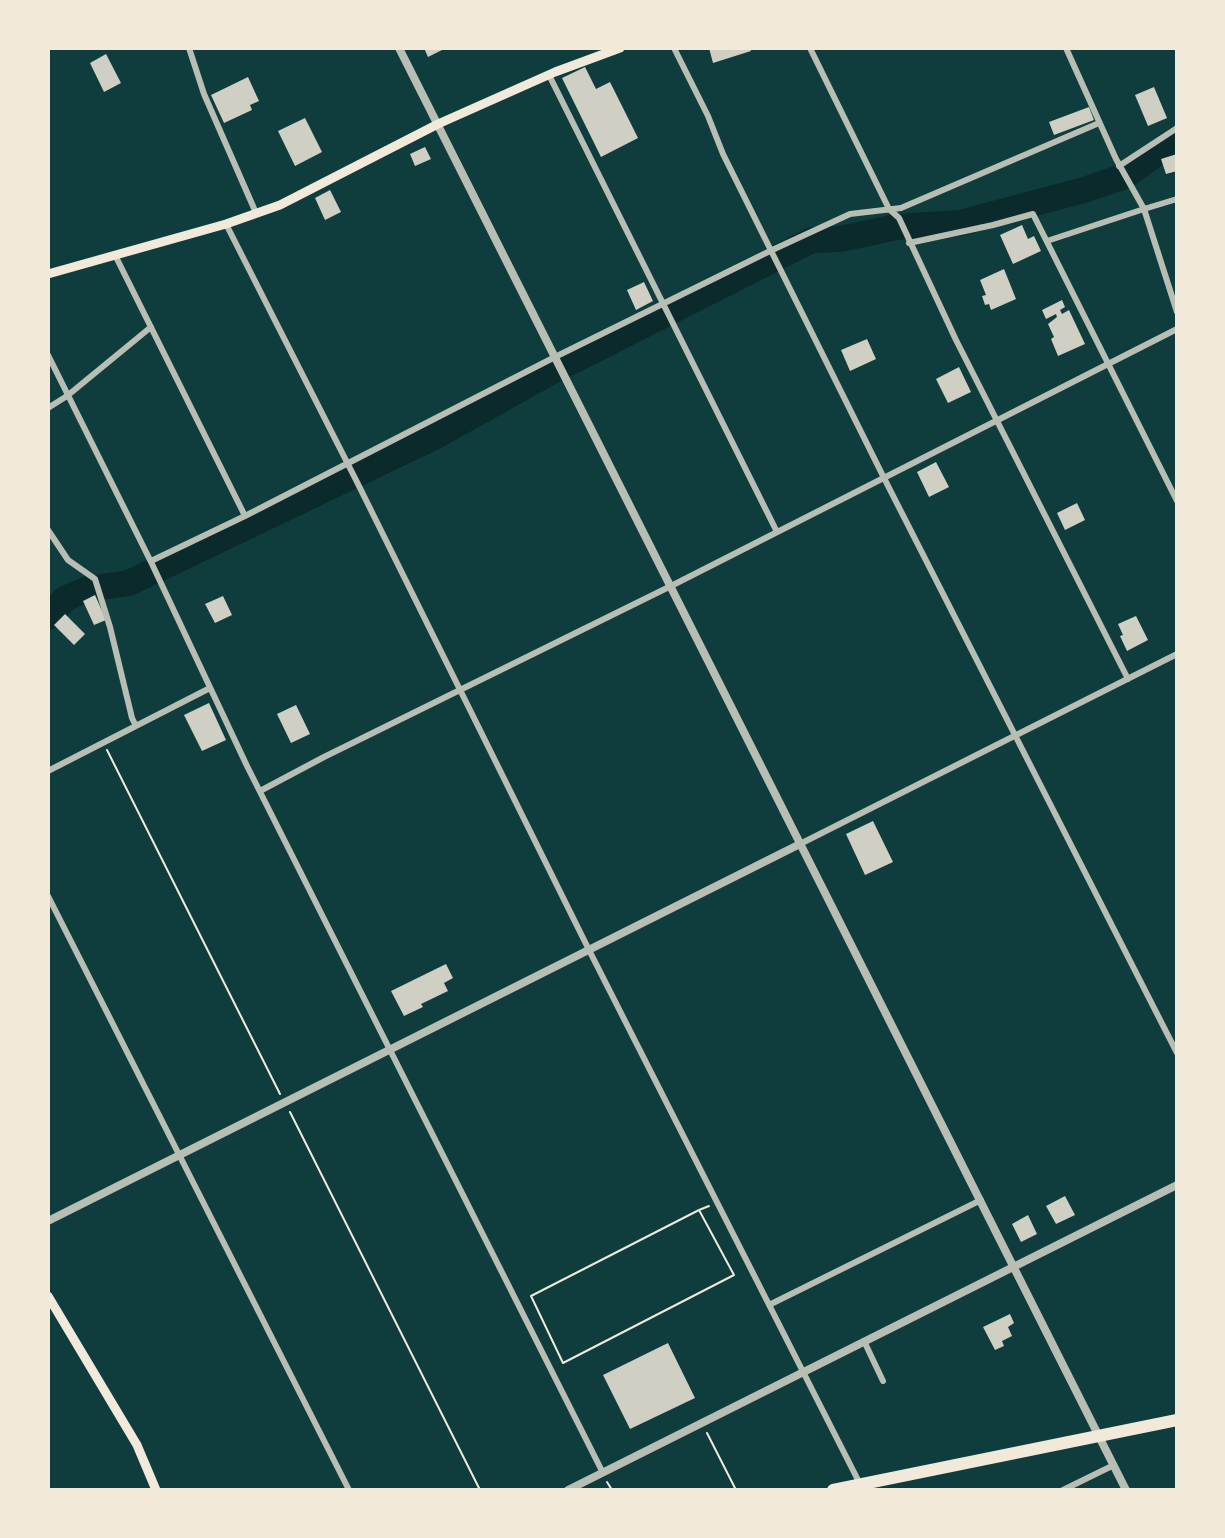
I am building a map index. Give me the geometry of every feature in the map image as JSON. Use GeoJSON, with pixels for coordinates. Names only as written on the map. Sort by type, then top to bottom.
{"type":"FeatureCollection","features":[{"type":"Feature","properties":{"kind":"highway"},"geometry":{"type":"LineString","coordinates":[[833,1490],[1177,1420]]}},
{"type":"Feature","properties":{"kind":"main road"},"geometry":{"type":"LineString","coordinates":[[48,274],[226,224],[280,205],[438,124],[549,75],[594,52],[620,48]]}},
{"type":"Feature","properties":{"kind":"main road"},"geometry":{"type":"LineString","coordinates":[[48,1296],[136,1445],[156,1490]]}},
{"type":"Feature","properties":{"kind":"street"},"geometry":{"type":"LineString","coordinates":[[189,48],[204,94],[255,213]]}},
{"type":"Feature","properties":{"kind":"street"},"geometry":{"type":"LineString","coordinates":[[399,48],[1126,1490]]}},
{"type":"Feature","properties":{"kind":"street"},"geometry":{"type":"LineString","coordinates":[[674,48],[770,250],[884,478],[1177,1053]]}},
{"type":"Feature","properties":{"kind":"street"},"geometry":{"type":"LineString","coordinates":[[810,48],[889,209],[899,218],[909,243],[1128,679]]}},
{"type":"Feature","properties":{"kind":"street"},"geometry":{"type":"LineString","coordinates":[[1066,48],[1120,168],[1144,208],[1177,312]]}},
{"type":"Feature","properties":{"kind":"street"},"geometry":{"type":"LineString","coordinates":[[549,75],[777,532]]}},
{"type":"Feature","properties":{"kind":"street"},"geometry":{"type":"LineString","coordinates":[[151,562],[770,250],[850,214],[901,208],[1099,123]]}},
{"type":"Feature","properties":{"kind":"street"},"geometry":{"type":"LineString","coordinates":[[1120,168],[1177,128]]}},
{"type":"Feature","properties":{"kind":"street"},"geometry":{"type":"LineString","coordinates":[[1047,241],[1177,199]]}},
{"type":"Feature","properties":{"kind":"street"},"geometry":{"type":"LineString","coordinates":[[909,243],[1033,214],[1177,501]]}},
{"type":"Feature","properties":{"kind":"street"},"geometry":{"type":"LineString","coordinates":[[226,224],[589,950],[863,1490]]}},
{"type":"Feature","properties":{"kind":"street"},"geometry":{"type":"LineString","coordinates":[[115,255],[245,516]]}},
{"type":"Feature","properties":{"kind":"street"},"geometry":{"type":"LineString","coordinates":[[48,408],[67,396],[151,327]]}},
{"type":"Feature","properties":{"kind":"street"},"geometry":{"type":"LineString","coordinates":[[260,791],[324,757],[671,586],[1177,329]]}},
{"type":"Feature","properties":{"kind":"street"},"geometry":{"type":"LineString","coordinates":[[48,356],[158,576],[260,791],[603,1473]]}},
{"type":"Feature","properties":{"kind":"street"},"geometry":{"type":"LineString","coordinates":[[48,530],[68,560],[95,579],[136,726]]}},
{"type":"Feature","properties":{"kind":"street"},"geometry":{"type":"LineString","coordinates":[[48,1221],[1177,654]]}},
{"type":"Feature","properties":{"kind":"street"},"geometry":{"type":"LineString","coordinates":[[48,771],[210,688]]}},
{"type":"Feature","properties":{"kind":"street"},"geometry":{"type":"LineString","coordinates":[[48,896],[349,1490]]}},
{"type":"Feature","properties":{"kind":"street"},"geometry":{"type":"LineString","coordinates":[[568,1490],[1177,1185]]}},
{"type":"Feature","properties":{"kind":"street"},"geometry":{"type":"LineString","coordinates":[[769,1305],[981,1200]]}},
{"type":"Feature","properties":{"kind":"street"},"geometry":{"type":"LineString","coordinates":[[864,1341],[883,1381]]}},
{"type":"Feature","properties":{"kind":"street"},"geometry":{"type":"LineString","coordinates":[[1063,1490],[1114,1465]]}},
{"type":"Feature","properties":{"kind":"path"},"geometry":{"type":"LineString","coordinates":[[103,743],[480,1490]]}},
{"type":"Feature","properties":{"kind":"path"},"geometry":{"type":"LineString","coordinates":[[699,1210],[734,1275],[563,1363],[531,1296],[699,1210],[717,1202]]}},
{"type":"Feature","properties":{"kind":"path"},"geometry":{"type":"LineString","coordinates":[[702,1422],[736,1490]]}},
{"type":"Feature","properties":{"kind":"building"},"geometry":{"type":"Polygon","coordinates":[[[424,48],[446,48],[428,57],[424,48]]]}},
{"type":"Feature","properties":{"kind":"building"},"geometry":{"type":"Polygon","coordinates":[[[709,48],[750,48],[751,51],[713,63],[709,48]]]}},
{"type":"Feature","properties":{"kind":"building"},"geometry":{"type":"Polygon","coordinates":[[[106,54],[121,83],[104,92],[90,63],[106,54]]]}},
{"type":"Feature","properties":{"kind":"building"},"geometry":{"type":"Polygon","coordinates":[[[585,67],[596,89],[610,82],[638,138],[601,157],[562,78],[585,67]]]}},
{"type":"Feature","properties":{"kind":"building"},"geometry":{"type":"Polygon","coordinates":[[[248,77],[259,101],[250,105],[252,110],[224,123],[211,95],[248,77]]]}},
{"type":"Feature","properties":{"kind":"building"},"geometry":{"type":"Polygon","coordinates":[[[1154,87],[1167,118],[1148,126],[1135,95],[1154,87]]]}},
{"type":"Feature","properties":{"kind":"building"},"geometry":{"type":"Polygon","coordinates":[[[1089,107],[1094,120],[1054,135],[1049,122],[1089,107]]]}},
{"type":"Feature","properties":{"kind":"building"},"geometry":{"type":"Polygon","coordinates":[[[305,118],[322,152],[295,166],[278,131],[305,118]]]}},
{"type":"Feature","properties":{"kind":"building"},"geometry":{"type":"Polygon","coordinates":[[[425,147],[431,159],[415,166],[410,154],[425,147]]]}},
{"type":"Feature","properties":{"kind":"building"},"geometry":{"type":"Polygon","coordinates":[[[1177,154],[1177,171],[1166,174],[1161,159],[1177,154]]]}},
{"type":"Feature","properties":{"kind":"building"},"geometry":{"type":"Polygon","coordinates":[[[330,190],[341,212],[325,220],[315,198],[330,190]]]}},
{"type":"Feature","properties":{"kind":"building"},"geometry":{"type":"Polygon","coordinates":[[[1022,225],[1028,239],[1034,236],[1041,251],[1013,264],[1000,235],[1022,225]]]}},
{"type":"Feature","properties":{"kind":"building"},"geometry":{"type":"Polygon","coordinates":[[[1004,269],[1016,299],[991,310],[989,304],[985,305],[982,296],[986,295],[980,280],[1004,269]]]}},
{"type":"Feature","properties":{"kind":"building"},"geometry":{"type":"Polygon","coordinates":[[[644,282],[653,301],[636,310],[627,290],[644,282]]]}},
{"type":"Feature","properties":{"kind":"building"},"geometry":{"type":"Polygon","coordinates":[[[1062,300],[1065,307],[1060,310],[1062,314],[1069,310],[1085,344],[1058,356],[1051,339],[1054,337],[1048,324],[1057,317],[1056,314],[1046,319],[1042,310],[1062,300]]]}},
{"type":"Feature","properties":{"kind":"building"},"geometry":{"type":"Polygon","coordinates":[[[867,339],[876,359],[850,371],[841,350],[867,339]]]}},
{"type":"Feature","properties":{"kind":"building"},"geometry":{"type":"Polygon","coordinates":[[[959,367],[971,392],[948,403],[936,379],[959,367]]]}},
{"type":"Feature","properties":{"kind":"building"},"geometry":{"type":"Polygon","coordinates":[[[936,462],[949,487],[929,497],[917,472],[936,462]]]}},
{"type":"Feature","properties":{"kind":"building"},"geometry":{"type":"Polygon","coordinates":[[[1077,503],[1085,520],[1065,530],[1057,513],[1077,503]]]}},
{"type":"Feature","properties":{"kind":"building"},"geometry":{"type":"Polygon","coordinates":[[[95,595],[106,620],[94,625],[83,601],[95,595]]]}},
{"type":"Feature","properties":{"kind":"building"},"geometry":{"type":"Polygon","coordinates":[[[223,596],[232,615],[215,623],[205,604],[223,596]]]}},
{"type":"Feature","properties":{"kind":"building"},"geometry":{"type":"Polygon","coordinates":[[[65,614],[85,634],[74,645],[54,625],[65,614]]]}},
{"type":"Feature","properties":{"kind":"building"},"geometry":{"type":"Polygon","coordinates":[[[1136,616],[1148,640],[1127,651],[1120,636],[1123,635],[1118,624],[1136,616]]]}},
{"type":"Feature","properties":{"kind":"building"},"geometry":{"type":"Polygon","coordinates":[[[209,703],[226,740],[202,751],[184,715],[209,703]]]}},
{"type":"Feature","properties":{"kind":"building"},"geometry":{"type":"Polygon","coordinates":[[[296,705],[310,734],[291,743],[277,714],[296,705]]]}},
{"type":"Feature","properties":{"kind":"building"},"geometry":{"type":"Polygon","coordinates":[[[873,821],[893,862],[865,875],[846,834],[873,821]]]}},
{"type":"Feature","properties":{"kind":"building"},"geometry":{"type":"Polygon","coordinates":[[[446,964],[453,978],[444,983],[448,991],[421,1004],[423,1007],[404,1016],[391,991],[446,964]]]}},
{"type":"Feature","properties":{"kind":"building"},"geometry":{"type":"Polygon","coordinates":[[[1065,1196],[1075,1215],[1056,1224],[1046,1206],[1065,1196]]]}},
{"type":"Feature","properties":{"kind":"building"},"geometry":{"type":"Polygon","coordinates":[[[1028,1215],[1037,1234],[1021,1242],[1012,1224],[1028,1215]]]}},
{"type":"Feature","properties":{"kind":"building"},"geometry":{"type":"Polygon","coordinates":[[[1010,1314],[1014,1323],[1008,1327],[1012,1336],[1002,1341],[1004,1346],[995,1350],[983,1327],[1010,1314]]]}},
{"type":"Feature","properties":{"kind":"building"},"geometry":{"type":"Polygon","coordinates":[[[668,1343],[695,1398],[630,1429],[603,1375],[668,1343]]]}},
{"type":"Feature","properties":{"kind":"waterway"},"geometry":{"type":"LineString","coordinates":[[48,617],[65,599],[87,589],[129,583],[436,436],[549,373],[812,240],[840,239],[897,227],[960,223],[1084,190],[1125,176],[1177,139]]}}]}
